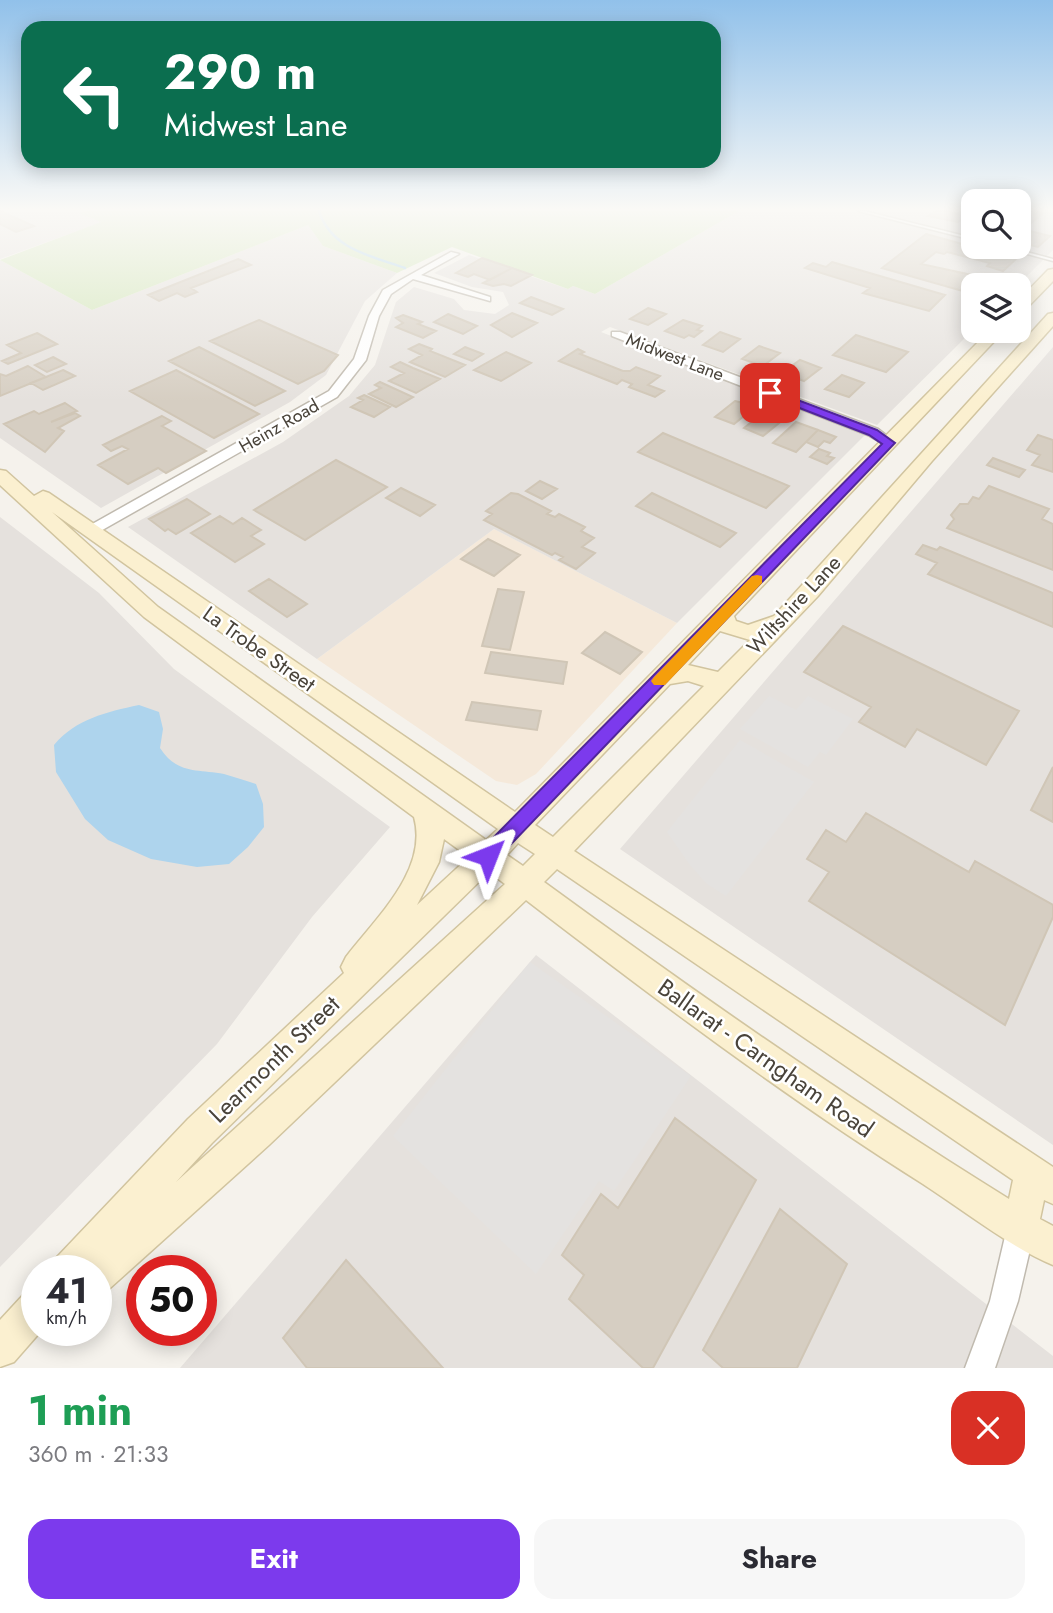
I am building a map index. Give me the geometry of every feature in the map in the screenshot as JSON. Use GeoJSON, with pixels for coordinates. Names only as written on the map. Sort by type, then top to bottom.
{"type":"FeatureCollection","features":[{"type":"Feature","properties":{"kind":"main road"},"geometry":{"type":"LineString","coordinates":[[1031,295],[1050,275]]}},
{"type":"Feature","properties":{"kind":"main road","name":"Wiltshire Lane"},"geometry":{"type":"LineString","coordinates":[[488,856],[723,615],[1053,317]]}},
{"type":"Feature","properties":{"kind":"main road","name":"Wiltshire Lane"},"geometry":{"type":"LineString","coordinates":[[524,884],[782,621],[988,343]]}},
{"type":"Feature","properties":{"kind":"main road","name":"La Trobe Street"},"geometry":{"type":"LineString","coordinates":[[0,475],[45,498],[208,613],[200,623],[203,635],[273,672],[516,827]]}},
{"type":"Feature","properties":{"kind":"main road","name":"La Trobe Street"},"geometry":{"type":"LineString","coordinates":[[0,475],[136,598],[210,657],[488,856]]}},
{"type":"Feature","properties":{"kind":"main road"},"geometry":{"type":"LineString","coordinates":[[92,530],[86,537],[124,575],[136,598]]}},
{"type":"Feature","properties":{"kind":"main road"},"geometry":{"type":"LineString","coordinates":[[723,615],[725,623],[745,633],[782,621]]}},
{"type":"Feature","properties":{"kind":"main road"},"geometry":{"type":"LineString","coordinates":[[273,672],[288,699],[315,733]]}},
{"type":"Feature","properties":{"kind":"main road"},"geometry":{"type":"LineString","coordinates":[[663,677],[688,673],[723,682]]}},
{"type":"Feature","properties":{"kind":"main road"},"geometry":{"type":"LineString","coordinates":[[324,1011],[411,889],[422,869],[431,840],[425,811]]}},
{"type":"Feature","properties":{"kind":"main road"},"geometry":{"type":"LineString","coordinates":[[516,827],[1042,1181],[1021,1228]]}},
{"type":"Feature","properties":{"kind":"main road","name":"Ballarat - Carngham Road"},"geometry":{"type":"LineString","coordinates":[[488,856],[607,947],[862,1126],[1053,1247]]}},
{"type":"Feature","properties":{"kind":"main road","name":"Learmonth Street"},"geometry":{"type":"LineString","coordinates":[[84,1255],[163,1168],[488,856]]}},
{"type":"Feature","properties":{"kind":"main road","name":"Learmonth Street"},"geometry":{"type":"LineString","coordinates":[[112,1262],[257,1133],[524,884]]}},
{"type":"Feature","properties":{"kind":"main road"},"geometry":{"type":"LineString","coordinates":[[0,1348],[21,1325]]}},
{"type":"Feature","properties":{"kind":"main road"},"geometry":{"type":"LineString","coordinates":[[0,1361],[21,1343]]}},
{"type":"Feature","properties":{"kind":"street"},"geometry":{"type":"LineString","coordinates":[[411,276],[486,299]]}},
{"type":"Feature","properties":{"kind":"street","name":"Heinz Road"},"geometry":{"type":"LineString","coordinates":[[92,530],[265,435],[333,394],[360,360],[374,316],[387,292],[411,276]]}},
{"type":"Feature","properties":{"kind":"street","name":"Midwest Lane"},"geometry":{"type":"LineString","coordinates":[[616,334],[873,432],[907,450]]}},
{"type":"Feature","properties":{"kind":"street"},"geometry":{"type":"LineString","coordinates":[[980,1368],[1004,1301],[1021,1228]]}},
{"type":"Feature","properties":{"kind":"shaded area"},"geometry":{"type":"Polygon","coordinates":[[[0,275],[27,275],[92,310],[181,275],[395,275],[365,301],[326,375],[290,402],[101,508],[0,438],[0,275]]]}},
{"type":"Feature","properties":{"kind":"shaded area"},"geometry":{"type":"Polygon","coordinates":[[[439,275],[527,275],[568,289],[573,286],[595,294],[628,275],[961,275],[961,342],[877,425],[610,327],[601,332],[865,435],[677,623],[494,529],[317,659],[128,527],[283,442],[349,396],[375,365],[396,302],[414,287],[454,299],[464,310],[495,314],[509,305],[503,292],[472,287],[439,275]]]}},
{"type":"Feature","properties":{"kind":"shaded area"},"geometry":{"type":"Polygon","coordinates":[[[1053,347],[1053,1145],[620,849],[1053,347]]]}},
{"type":"Feature","properties":{"kind":"shaded area"},"geometry":{"type":"Polygon","coordinates":[[[0,517],[99,593],[174,669],[390,827],[312,917],[217,1044],[0,1267],[0,517]]]}},
{"type":"Feature","properties":{"kind":"shaded area"},"geometry":{"type":"Polygon","coordinates":[[[494,529],[677,623],[536,774],[517,785],[496,781],[317,659],[494,529]]]}},
{"type":"Feature","properties":{"kind":"shaded area"},"geometry":{"type":"Polygon","coordinates":[[[769,696],[796,710],[808,696],[853,719],[826,755],[820,752],[808,767],[740,729],[769,696]]]}},
{"type":"Feature","properties":{"kind":"shaded area"},"geometry":{"type":"Polygon","coordinates":[[[740,740],[814,782],[726,896],[707,884],[667,832],[740,740]]]}},
{"type":"Feature","properties":{"kind":"shaded area"},"geometry":{"type":"Polygon","coordinates":[[[536,955],[1053,1356],[1053,1368],[180,1368],[199,1346],[217,1346],[217,1325],[536,955]]]}},
{"type":"Feature","properties":{"kind":"shaded area"},"geometry":{"type":"Polygon","coordinates":[[[530,962],[691,1076],[614,1191],[599,1181],[536,1274],[393,1136],[530,962]]]}},
{"type":"Feature","properties":{"kind":"green space"},"geometry":{"type":"Polygon","coordinates":[[[27,275],[181,275],[92,310],[27,275]]]}},
{"type":"Feature","properties":{"kind":"green space"},"geometry":{"type":"Polygon","coordinates":[[[529,275],[628,275],[595,294],[573,286],[568,289],[529,275]]]}},
{"type":"Feature","properties":{"kind":"water"},"geometry":{"type":"Polygon","coordinates":[[[139,705],[159,712],[163,729],[160,748],[173,762],[188,769],[224,774],[256,784],[263,804],[264,827],[248,847],[229,864],[197,867],[151,859],[108,840],[85,819],[56,772],[54,745],[63,736],[92,718],[139,705]]]}},
{"type":"Feature","properties":{"kind":"building"},"geometry":{"type":"Polygon","coordinates":[[[198,275],[225,275],[191,288],[197,292],[185,297],[177,293],[159,301],[148,295],[198,275]]]}},
{"type":"Feature","properties":{"kind":"building"},"geometry":{"type":"Polygon","coordinates":[[[476,275],[499,275],[490,280],[476,275]]]}},
{"type":"Feature","properties":{"kind":"building"},"geometry":{"type":"Polygon","coordinates":[[[499,275],[532,275],[511,286],[483,283],[499,275]]]}},
{"type":"Feature","properties":{"kind":"building"},"geometry":{"type":"Polygon","coordinates":[[[827,275],[876,275],[945,295],[929,311],[863,293],[870,288],[827,275]]]}},
{"type":"Feature","properties":{"kind":"building"},"geometry":{"type":"Polygon","coordinates":[[[906,275],[961,275],[961,291],[906,275]]]}},
{"type":"Feature","properties":{"kind":"building"},"geometry":{"type":"Polygon","coordinates":[[[531,297],[563,309],[552,315],[520,303],[531,297]]]}},
{"type":"Feature","properties":{"kind":"building"},"geometry":{"type":"Polygon","coordinates":[[[648,308],[666,314],[648,325],[630,319],[648,308]]]}},
{"type":"Feature","properties":{"kind":"building"},"geometry":{"type":"Polygon","coordinates":[[[512,313],[537,323],[512,337],[491,325],[512,313]]]}},
{"type":"Feature","properties":{"kind":"building"},"geometry":{"type":"Polygon","coordinates":[[[448,314],[477,326],[463,334],[434,322],[448,314]]]}},
{"type":"Feature","properties":{"kind":"building"},"geometry":{"type":"Polygon","coordinates":[[[403,315],[436,331],[423,338],[396,327],[403,323],[396,318],[403,315]]]}},
{"type":"Feature","properties":{"kind":"building"},"geometry":{"type":"Polygon","coordinates":[[[259,320],[338,355],[324,371],[298,384],[210,341],[259,320]]]}},
{"type":"Feature","properties":{"kind":"building"},"geometry":{"type":"Polygon","coordinates":[[[683,320],[702,326],[697,330],[702,331],[694,337],[689,335],[684,338],[665,331],[683,320]]]}},
{"type":"Feature","properties":{"kind":"building"},"geometry":{"type":"Polygon","coordinates":[[[720,332],[740,339],[723,352],[703,345],[720,332]]]}},
{"type":"Feature","properties":{"kind":"building"},"geometry":{"type":"Polygon","coordinates":[[[37,333],[57,344],[8,364],[2,361],[21,353],[7,345],[37,333]]]}},
{"type":"Feature","properties":{"kind":"building"},"geometry":{"type":"Polygon","coordinates":[[[856,335],[908,352],[886,372],[833,355],[856,335]]]}},
{"type":"Feature","properties":{"kind":"building"},"geometry":{"type":"Polygon","coordinates":[[[419,344],[465,365],[445,377],[410,362],[422,355],[409,349],[419,344]]]}},
{"type":"Feature","properties":{"kind":"building"},"geometry":{"type":"Polygon","coordinates":[[[759,346],[780,353],[763,366],[742,359],[759,346]]]}},
{"type":"Feature","properties":{"kind":"building"},"geometry":{"type":"Polygon","coordinates":[[[199,347],[285,391],[255,406],[169,361],[199,347]]]}},
{"type":"Feature","properties":{"kind":"building"},"geometry":{"type":"Polygon","coordinates":[[[465,347],[483,354],[472,361],[454,354],[465,347]]]}},
{"type":"Feature","properties":{"kind":"building"},"geometry":{"type":"Polygon","coordinates":[[[578,349],[584,352],[580,354],[623,371],[636,367],[660,376],[648,385],[664,391],[655,397],[629,387],[632,384],[622,380],[617,384],[559,361],[578,349]]]}},
{"type":"Feature","properties":{"kind":"building"},"geometry":{"type":"Polygon","coordinates":[[[506,352],[531,363],[501,381],[474,370],[506,352]]]}},
{"type":"Feature","properties":{"kind":"building"},"geometry":{"type":"Polygon","coordinates":[[[53,357],[66,364],[47,372],[35,365],[53,357]]]}},
{"type":"Feature","properties":{"kind":"building"},"geometry":{"type":"Polygon","coordinates":[[[800,360],[821,368],[804,381],[782,373],[800,360]]]}},
{"type":"Feature","properties":{"kind":"building"},"geometry":{"type":"Polygon","coordinates":[[[400,362],[440,379],[416,393],[389,381],[404,373],[391,367],[400,362]]]}},
{"type":"Feature","properties":{"kind":"building"},"geometry":{"type":"Polygon","coordinates":[[[28,366],[46,377],[0,396],[0,374],[6,376],[28,366]]]}},
{"type":"Feature","properties":{"kind":"building"},"geometry":{"type":"Polygon","coordinates":[[[63,370],[75,376],[43,390],[31,383],[63,370]]]}},
{"type":"Feature","properties":{"kind":"building"},"geometry":{"type":"Polygon","coordinates":[[[176,370],[259,414],[214,438],[130,391],[176,370]]]}},
{"type":"Feature","properties":{"kind":"building"},"geometry":{"type":"Polygon","coordinates":[[[842,375],[864,383],[849,397],[825,389],[842,375]]]}},
{"type":"Feature","properties":{"kind":"building"},"geometry":{"type":"Polygon","coordinates":[[[380,382],[413,397],[396,407],[369,394],[381,388],[375,385],[380,382]]]}},
{"type":"Feature","properties":{"kind":"building"},"geometry":{"type":"Polygon","coordinates":[[[364,395],[390,407],[374,417],[351,407],[363,400],[358,398],[364,395]]]}},
{"type":"Feature","properties":{"kind":"building"},"geometry":{"type":"Polygon","coordinates":[[[735,401],[756,406],[734,424],[715,417],[735,401]]]}},
{"type":"Feature","properties":{"kind":"building"},"geometry":{"type":"Polygon","coordinates":[[[65,403],[77,411],[51,422],[75,413],[80,416],[58,428],[64,431],[45,452],[4,424],[34,411],[39,414],[65,403]]]}},
{"type":"Feature","properties":{"kind":"building"},"geometry":{"type":"Polygon","coordinates":[[[764,412],[784,419],[763,436],[744,428],[764,412]]]}},
{"type":"Feature","properties":{"kind":"building"},"geometry":{"type":"Polygon","coordinates":[[[162,416],[171,421],[162,426],[206,451],[166,473],[158,468],[128,484],[98,465],[128,449],[122,446],[111,451],[103,445],[162,416]]]}},
{"type":"Feature","properties":{"kind":"building"},"geometry":{"type":"Polygon","coordinates":[[[796,422],[818,430],[796,452],[773,443],[796,422]]]}},
{"type":"Feature","properties":{"kind":"building"},"geometry":{"type":"Polygon","coordinates":[[[818,430],[836,437],[830,443],[824,441],[818,447],[806,442],[818,430]]]}},
{"type":"Feature","properties":{"kind":"building"},"geometry":{"type":"Polygon","coordinates":[[[663,433],[789,486],[766,508],[638,452],[663,433]]]}},
{"type":"Feature","properties":{"kind":"building"},"geometry":{"type":"Polygon","coordinates":[[[1038,435],[1053,440],[1053,472],[1032,465],[1040,455],[1027,450],[1038,435]]]}},
{"type":"Feature","properties":{"kind":"building"},"geometry":{"type":"Polygon","coordinates":[[[819,449],[830,453],[827,456],[834,458],[827,464],[810,457],[819,449]]]}},
{"type":"Feature","properties":{"kind":"building"},"geometry":{"type":"Polygon","coordinates":[[[993,458],[1025,470],[1019,477],[987,465],[993,458]]]}},
{"type":"Feature","properties":{"kind":"building"},"geometry":{"type":"Polygon","coordinates":[[[336,460],[387,487],[305,540],[254,510],[336,460]]]}},
{"type":"Feature","properties":{"kind":"building"},"geometry":{"type":"Polygon","coordinates":[[[540,481],[557,489],[542,499],[526,491],[540,481]]]}},
{"type":"Feature","properties":{"kind":"building"},"geometry":{"type":"Polygon","coordinates":[[[989,486],[1049,509],[1042,519],[1053,524],[1053,570],[947,528],[954,519],[951,515],[960,504],[968,504],[973,497],[979,499],[989,486]]]}},
{"type":"Feature","properties":{"kind":"building"},"geometry":{"type":"Polygon","coordinates":[[[401,488],[435,505],[420,516],[386,498],[401,488]]]}},
{"type":"Feature","properties":{"kind":"building"},"geometry":{"type":"Polygon","coordinates":[[[511,493],[551,511],[547,514],[555,517],[559,514],[585,527],[581,531],[594,538],[582,547],[595,553],[576,569],[559,560],[563,557],[555,553],[552,555],[484,520],[492,514],[486,511],[511,493]]]}},
{"type":"Feature","properties":{"kind":"building"},"geometry":{"type":"Polygon","coordinates":[[[652,493],[736,533],[720,547],[636,506],[652,493]]]}},
{"type":"Feature","properties":{"kind":"building"},"geometry":{"type":"Polygon","coordinates":[[[187,499],[210,514],[176,534],[168,529],[165,531],[149,519],[187,499]]]}},
{"type":"Feature","properties":{"kind":"building"},"geometry":{"type":"Polygon","coordinates":[[[220,516],[233,524],[242,518],[261,530],[251,536],[264,544],[235,562],[191,533],[220,516]]]}},
{"type":"Feature","properties":{"kind":"building"},"geometry":{"type":"Polygon","coordinates":[[[488,539],[520,555],[494,576],[461,559],[488,539]]]}},
{"type":"Feature","properties":{"kind":"building"},"geometry":{"type":"Polygon","coordinates":[[[923,545],[937,550],[940,547],[1053,593],[1053,627],[928,574],[937,563],[916,554],[923,545]]]}},
{"type":"Feature","properties":{"kind":"building"},"geometry":{"type":"Polygon","coordinates":[[[269,579],[307,604],[287,617],[249,591],[269,579]]]}},
{"type":"Feature","properties":{"kind":"building"},"geometry":{"type":"Polygon","coordinates":[[[498,589],[524,592],[510,650],[482,646],[498,589]]]}},
{"type":"Feature","properties":{"kind":"building"},"geometry":{"type":"Polygon","coordinates":[[[843,626],[1019,711],[986,765],[917,729],[905,747],[859,722],[871,707],[804,672],[843,626]]]}},
{"type":"Feature","properties":{"kind":"building"},"geometry":{"type":"Polygon","coordinates":[[[605,632],[642,652],[620,674],[582,653],[605,632]]]}},
{"type":"Feature","properties":{"kind":"building"},"geometry":{"type":"Polygon","coordinates":[[[491,652],[567,662],[563,684],[485,673],[491,652]]]}},
{"type":"Feature","properties":{"kind":"building"},"geometry":{"type":"Polygon","coordinates":[[[472,702],[541,711],[537,730],[466,720],[472,702]]]}},
{"type":"Feature","properties":{"kind":"building"},"geometry":{"type":"Polygon","coordinates":[[[1053,767],[1053,822],[1031,810],[1053,767]]]}},
{"type":"Feature","properties":{"kind":"building"},"geometry":{"type":"Polygon","coordinates":[[[866,813],[969,872],[975,861],[1053,905],[1053,917],[1005,1025],[809,901],[829,872],[807,859],[826,830],[846,842],[866,813]]]}},
{"type":"Feature","properties":{"kind":"building"},"geometry":{"type":"Polygon","coordinates":[[[675,1118],[756,1180],[653,1368],[643,1368],[569,1299],[584,1275],[562,1255],[601,1194],[618,1208],[675,1118]]]}},
{"type":"Feature","properties":{"kind":"building"},"geometry":{"type":"Polygon","coordinates":[[[780,1209],[847,1264],[797,1368],[723,1368],[703,1350],[780,1209]]]}},
{"type":"Feature","properties":{"kind":"building"},"geometry":{"type":"Polygon","coordinates":[[[346,1260],[443,1368],[307,1368],[283,1338],[346,1260]]]}},
{"type":"Feature","properties":{"kind":"slow traffic"},"geometry":{"type":"LineString","coordinates":[[659,681],[757,579]]}},
{"type":"Feature","properties":{"kind":"route"},"geometry":{"type":"LineString","coordinates":[[488,856],[889,443],[873,432],[770,393]]}}]}
